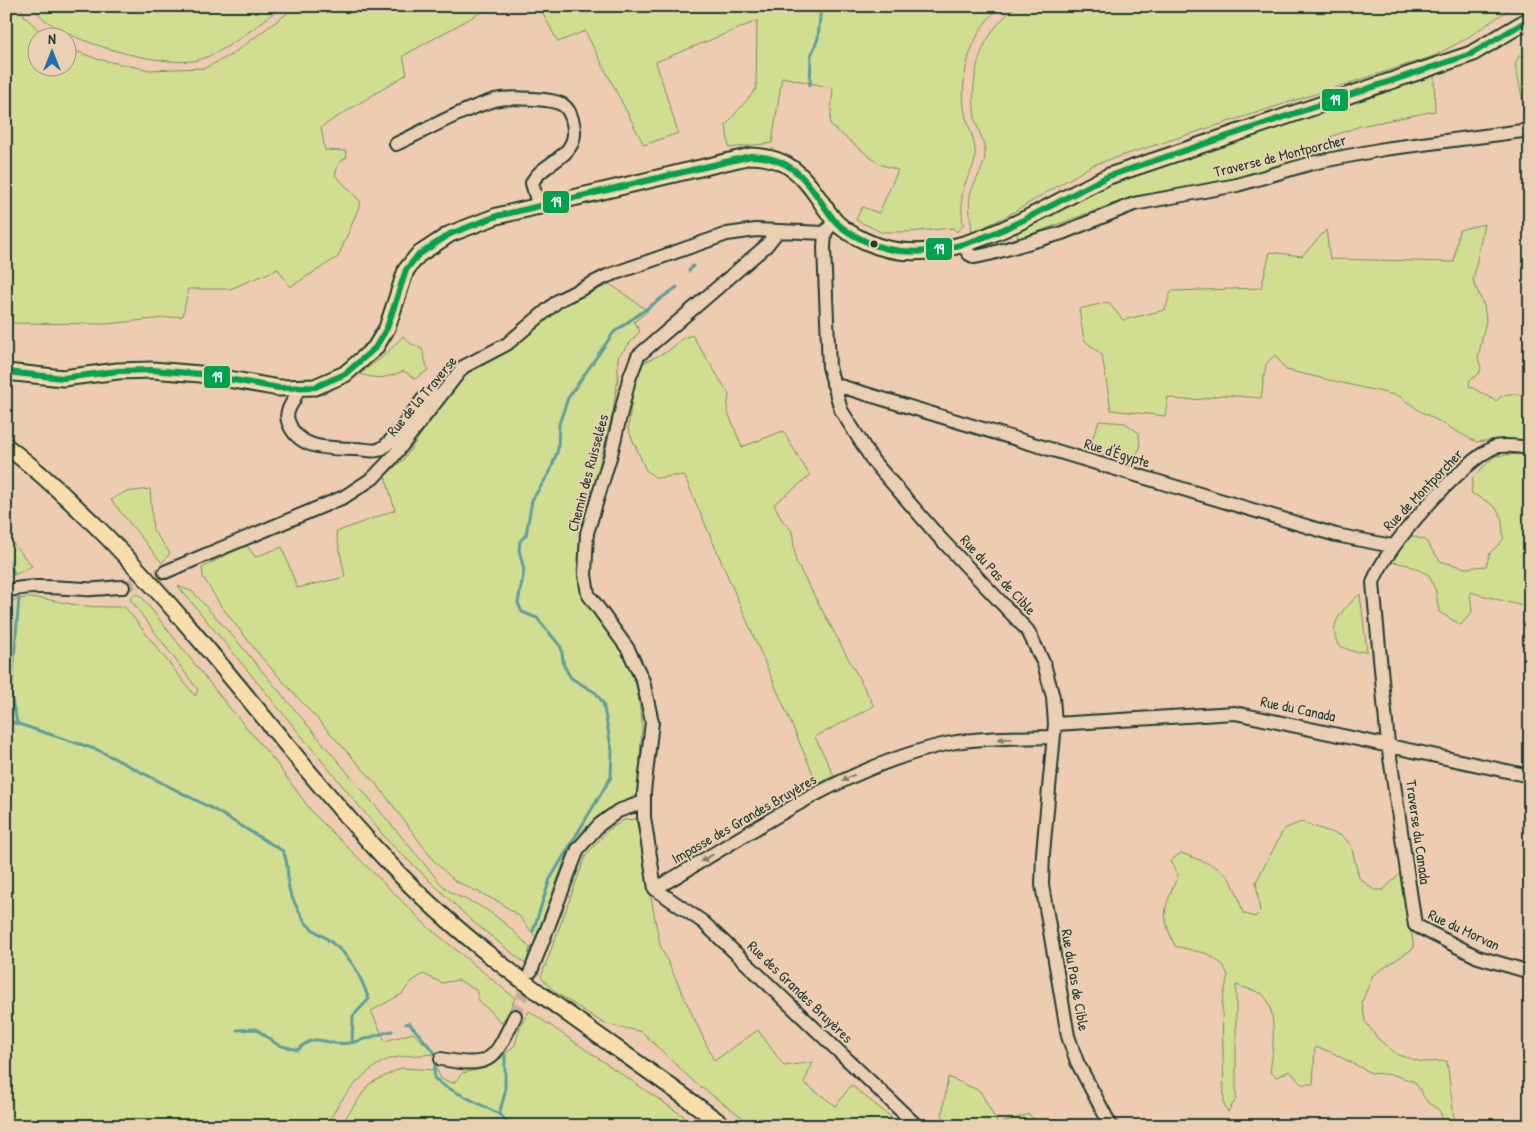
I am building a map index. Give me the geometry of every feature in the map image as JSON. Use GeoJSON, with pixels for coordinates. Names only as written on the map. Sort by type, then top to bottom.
{"type":"FeatureCollection","features":[{"type":"Feature","properties":{"kind":"main road"},"geometry":{"type":"LineString","coordinates":[[6,372],[63,378],[118,371],[152,370],[200,374],[297,389],[315,387],[345,374],[374,348],[387,328],[406,270],[418,255],[437,241],[474,223],[751,156],[765,156],[789,165],[802,175],[833,218],[851,234],[883,248],[909,251],[940,249],[962,244],[989,236],[1028,219],[1063,197],[1109,176],[1471,54],[1530,19]]}},
{"type":"Feature","properties":{"kind":"main road"},"geometry":{"type":"LineString","coordinates":[[6,446],[62,492],[117,547],[174,609],[338,806],[387,862],[432,908],[490,957],[558,1008],[724,1126]]}},
{"type":"Feature","properties":{"kind":"street"},"geometry":{"type":"LineString","coordinates":[[396,144],[496,100],[552,101],[563,105],[569,111],[575,131],[573,141],[559,159],[534,178],[532,183],[539,208]]}},
{"type":"Feature","properties":{"kind":"street","name":"Traverse de Montporcher"},"geometry":{"type":"LineString","coordinates":[[962,244],[969,254],[975,257],[1062,233],[1134,204],[1237,185],[1312,163],[1384,149],[1530,130]]}},
{"type":"Feature","properties":{"kind":"street"},"geometry":{"type":"LineString","coordinates":[[825,233],[833,218]]}},
{"type":"Feature","properties":{"kind":"street","name":"Rue de la Traverse"},"geometry":{"type":"LineString","coordinates":[[165,572],[344,497],[373,478],[464,367],[507,344],[559,300],[607,276],[727,234],[744,230],[825,233]]}},
{"type":"Feature","properties":{"kind":"street","name":"Chemin des Ruisselées"},"geometry":{"type":"LineString","coordinates":[[655,889],[644,817],[652,722],[643,681],[628,649],[588,594],[584,575],[587,532],[611,454],[629,379],[638,356],[766,246],[778,231]]}},
{"type":"Feature","properties":{"kind":"street","name":"Rue du Pas de Cible"},"geometry":{"type":"LineString","coordinates":[[825,233],[829,367],[840,410],[872,461],[939,537],[1028,631],[1044,664],[1053,697],[1054,730],[1042,885],[1068,1036],[1077,1062],[1111,1126]]}},
{"type":"Feature","properties":{"kind":"street","name":"Rue d'Égypte"},"geometry":{"type":"LineString","coordinates":[[833,384],[1336,536],[1392,546]]}},
{"type":"Feature","properties":{"kind":"street"},"geometry":{"type":"LineString","coordinates":[[297,389],[297,393],[288,409],[287,419],[293,433],[308,444],[329,449],[376,451],[385,446],[424,398],[432,395],[439,397]]}},
{"type":"Feature","properties":{"kind":"street","name":"Rue de Montporcher"},"geometry":{"type":"LineString","coordinates":[[1388,744],[1373,583],[1376,570],[1392,546],[1479,456],[1497,446],[1530,448]]}},
{"type":"Feature","properties":{"kind":"street"},"geometry":{"type":"LineString","coordinates":[[6,591],[24,587],[47,586],[86,589],[123,587]]}},
{"type":"Feature","properties":{"kind":"street","name":"Rue du Canada"},"geometry":{"type":"LineString","coordinates":[[1054,730],[1235,713],[1388,744],[1530,776]]}},
{"type":"Feature","properties":{"kind":"street","name":"Impasse des Grandes Bruyères"},"geometry":{"type":"LineString","coordinates":[[655,889],[757,826],[865,770],[951,743],[1054,730]]}},
{"type":"Feature","properties":{"kind":"street","name":"Traverse du Canada"},"geometry":{"type":"LineString","coordinates":[[1388,744],[1415,925]]}},
{"type":"Feature","properties":{"kind":"street"},"geometry":{"type":"LineString","coordinates":[[531,971],[578,849],[605,820],[625,808],[644,802]]}},
{"type":"Feature","properties":{"kind":"street","name":"Rue des Grandes Bruyères"},"geometry":{"type":"LineString","coordinates":[[655,889],[703,922],[917,1126]]}},
{"type":"Feature","properties":{"kind":"street","name":"Rue du Morvan"},"geometry":{"type":"LineString","coordinates":[[1415,925],[1478,957],[1530,972]]}},
{"type":"Feature","properties":{"kind":"street"},"geometry":{"type":"LineString","coordinates":[[442,1058],[468,1064],[490,1057],[497,1052],[514,1016]]}},
{"type":"Feature","properties":{"kind":"green space"},"geometry":{"type":"Polygon","coordinates":[[[6,6],[20,6],[25,17],[37,28],[28,28],[28,78],[78,78],[78,52],[97,59],[149,70],[205,68],[231,55],[297,6],[492,6],[403,56],[407,74],[321,127],[325,150],[346,151],[347,157],[339,163],[335,175],[361,202],[338,257],[290,287],[278,269],[230,289],[188,289],[183,316],[107,324],[6,323],[6,6]]]}},
{"type":"Feature","properties":{"kind":"green space"},"geometry":{"type":"Polygon","coordinates":[[[33,6],[282,6],[242,37],[220,50],[198,60],[182,62],[135,56],[109,49],[78,38],[78,28],[57,28],[43,18],[33,6]]]}},
{"type":"Feature","properties":{"kind":"green space"},"geometry":{"type":"Polygon","coordinates":[[[539,6],[1002,6],[983,26],[976,38],[964,80],[964,107],[975,152],[974,162],[962,194],[963,225],[957,232],[953,228],[881,232],[856,220],[862,207],[879,213],[898,170],[879,164],[830,125],[833,88],[782,77],[772,143],[729,148],[726,125],[756,89],[757,21],[656,62],[678,133],[644,145],[585,31],[558,42],[539,6]]]}},
{"type":"Feature","properties":{"kind":"green space"},"geometry":{"type":"Polygon","coordinates":[[[1017,6],[1514,6],[1464,40],[1434,56],[1093,165],[1007,216],[972,233],[969,209],[970,195],[985,157],[983,143],[975,118],[974,86],[976,70],[986,42],[994,29],[1017,6]]]}},
{"type":"Feature","properties":{"kind":"green space"},"geometry":{"type":"Polygon","coordinates":[[[1519,56],[1530,56],[1530,120],[1527,120],[1515,64],[1519,56]]]}},
{"type":"Feature","properties":{"kind":"green space"},"geometry":{"type":"Polygon","coordinates":[[[1434,76],[1435,111],[1360,126],[1330,137],[1328,143],[1344,150],[1279,165],[1227,181],[1134,196],[1018,239],[1016,230],[1053,215],[1100,188],[1434,76]]]}},
{"type":"Feature","properties":{"kind":"green space"},"geometry":{"type":"Polygon","coordinates":[[[1484,224],[1473,281],[1484,306],[1486,320],[1478,358],[1481,368],[1479,374],[1470,380],[1469,386],[1496,401],[1508,394],[1530,398],[1530,443],[1501,439],[1476,442],[1420,411],[1399,396],[1286,370],[1275,355],[1266,364],[1261,398],[1221,395],[1203,399],[1182,400],[1168,397],[1165,416],[1111,410],[1102,355],[1084,340],[1079,309],[1108,302],[1123,320],[1165,310],[1171,291],[1261,288],[1270,252],[1302,256],[1326,230],[1330,259],[1454,262],[1459,230],[1484,224]]]}},
{"type":"Feature","properties":{"kind":"green space"},"geometry":{"type":"Polygon","coordinates":[[[610,284],[648,311],[634,322],[640,331],[618,357],[618,377],[613,412],[581,536],[577,570],[582,594],[618,645],[636,684],[642,722],[638,793],[585,828],[568,851],[536,937],[519,916],[499,902],[455,881],[434,861],[379,787],[262,658],[221,606],[203,577],[202,568],[246,544],[255,557],[282,547],[297,588],[345,577],[336,532],[395,510],[385,476],[403,460],[448,396],[467,374],[506,353],[559,307],[610,284]]]}},
{"type":"Feature","properties":{"kind":"green space"},"geometry":{"type":"Polygon","coordinates":[[[692,335],[729,394],[727,410],[742,447],[783,431],[810,476],[774,504],[782,520],[792,531],[796,562],[874,706],[815,737],[834,776],[817,783],[684,475],[656,478],[646,470],[628,429],[633,390],[641,364],[668,351],[683,338],[692,335]]]}},
{"type":"Feature","properties":{"kind":"green space"},"geometry":{"type":"Polygon","coordinates":[[[403,336],[410,343],[422,349],[428,370],[415,379],[404,371],[382,377],[360,374],[386,354],[403,336]]]}},
{"type":"Feature","properties":{"kind":"green space"},"geometry":{"type":"Polygon","coordinates":[[[1099,421],[1125,423],[1139,433],[1140,448],[1131,464],[1088,450],[1099,421]]]}},
{"type":"Feature","properties":{"kind":"green space"},"geometry":{"type":"Polygon","coordinates":[[[1520,454],[1530,456],[1530,608],[1470,592],[1472,612],[1461,625],[1439,612],[1436,592],[1429,575],[1408,565],[1388,561],[1408,535],[1425,540],[1440,561],[1466,568],[1486,566],[1490,553],[1503,540],[1502,521],[1493,506],[1471,493],[1473,477],[1495,456],[1520,454]]]}},
{"type":"Feature","properties":{"kind":"green space"},"geometry":{"type":"Polygon","coordinates":[[[150,489],[153,530],[170,553],[162,563],[111,500],[125,492],[150,489]]]}},
{"type":"Feature","properties":{"kind":"green space"},"geometry":{"type":"Polygon","coordinates":[[[6,535],[32,566],[6,579],[6,535]]]}},
{"type":"Feature","properties":{"kind":"green space"},"geometry":{"type":"Polygon","coordinates":[[[178,586],[193,592],[237,641],[442,885],[457,896],[477,905],[496,917],[514,931],[530,948],[526,964],[472,921],[388,841],[178,586]]]}},
{"type":"Feature","properties":{"kind":"green space"},"geometry":{"type":"Polygon","coordinates":[[[134,594],[140,595],[224,701],[274,760],[312,812],[428,927],[515,998],[508,1014],[501,1023],[491,1011],[480,1003],[476,990],[458,980],[442,983],[423,974],[410,983],[402,994],[371,1011],[385,1041],[413,1033],[436,1054],[393,1058],[373,1068],[345,1096],[331,1116],[327,1126],[6,1126],[6,603],[26,598],[36,598],[76,605],[125,607],[195,696],[198,690],[130,599],[134,594]]]}},
{"type":"Feature","properties":{"kind":"green space"},"geometry":{"type":"Polygon","coordinates":[[[1360,594],[1367,651],[1355,652],[1339,646],[1335,630],[1336,623],[1343,611],[1360,594]]]}},
{"type":"Feature","properties":{"kind":"green space"},"geometry":{"type":"Polygon","coordinates":[[[636,819],[660,945],[714,1061],[758,1030],[784,1066],[813,1062],[804,1083],[836,1106],[851,1085],[902,1126],[754,1126],[694,1082],[642,1032],[603,1023],[555,992],[541,977],[586,855],[608,830],[624,820],[636,819]]]}},
{"type":"Feature","properties":{"kind":"green space"},"geometry":{"type":"Polygon","coordinates":[[[1301,822],[1342,836],[1351,845],[1359,878],[1374,890],[1383,890],[1401,873],[1414,948],[1373,975],[1362,1002],[1365,1021],[1378,1039],[1398,1055],[1422,1062],[1447,1061],[1455,1126],[1446,1126],[1439,1110],[1427,1102],[1415,1082],[1394,1075],[1371,1073],[1331,1052],[1315,1047],[1313,1084],[1301,1084],[1290,1071],[1276,1077],[1270,1071],[1273,1031],[1267,1000],[1262,994],[1236,985],[1236,1099],[1228,1112],[1224,1104],[1222,1003],[1228,975],[1223,965],[1208,954],[1175,946],[1165,917],[1167,903],[1178,875],[1170,861],[1181,853],[1216,867],[1229,878],[1239,898],[1243,913],[1255,917],[1260,912],[1256,882],[1284,829],[1301,822]]]}},
{"type":"Feature","properties":{"kind":"green space"},"geometry":{"type":"Polygon","coordinates":[[[529,1011],[698,1126],[340,1126],[369,1084],[401,1068],[437,1070],[441,1079],[454,1083],[462,1073],[484,1068],[501,1058],[515,1045],[520,1027],[529,1011]]]}},
{"type":"Feature","properties":{"kind":"green space"},"geometry":{"type":"Polygon","coordinates":[[[948,1077],[980,1091],[998,1124],[1029,1114],[1039,1126],[952,1126],[942,1115],[948,1077]]]}},
{"type":"Feature","properties":{"kind":"waterway"},"geometry":{"type":"LineString","coordinates":[[810,85],[811,56],[818,38],[821,6]]}},
{"type":"Feature","properties":{"kind":"waterway"},"geometry":{"type":"LineString","coordinates":[[689,271],[693,266]]}},
{"type":"Feature","properties":{"kind":"waterway"},"geometry":{"type":"LineString","coordinates":[[533,931],[550,879],[611,777],[612,751],[603,703],[596,693],[571,678],[564,666],[561,647],[537,618],[522,612],[518,603],[524,570],[519,550],[520,541],[526,535],[532,500],[550,472],[558,449],[559,424],[568,398],[614,332],[677,287]]}},
{"type":"Feature","properties":{"kind":"waterway"},"geometry":{"type":"LineString","coordinates":[[6,555],[14,573]]}},
{"type":"Feature","properties":{"kind":"waterway"},"geometry":{"type":"LineString","coordinates":[[17,722],[11,696],[19,598]]}},
{"type":"Feature","properties":{"kind":"waterway"},"geometry":{"type":"LineString","coordinates":[[6,720],[98,750],[213,809],[283,851],[287,864],[290,892],[302,917],[311,928],[345,954],[358,974],[369,999],[353,1016],[352,1042]]}},
{"type":"Feature","properties":{"kind":"waterway"},"geometry":{"type":"LineString","coordinates":[[406,1024],[409,1023],[435,1053]]}},
{"type":"Feature","properties":{"kind":"waterway"},"geometry":{"type":"LineString","coordinates":[[237,1030],[256,1029],[278,1045],[298,1050],[311,1041],[317,1040],[341,1044],[360,1041],[392,1031]]}},
{"type":"Feature","properties":{"kind":"waterway"},"geometry":{"type":"LineString","coordinates":[[499,1114],[505,1093],[505,1055]]}},
{"type":"Feature","properties":{"kind":"waterway"},"geometry":{"type":"LineString","coordinates":[[435,1065],[434,1078],[444,1086],[499,1114],[512,1126]]}},
{"type":"Feature","properties":{"kind":"tunnel"},"geometry":{"type":"LineString","coordinates":[[123,587],[165,572]]}},
{"type":"Feature","properties":{"kind":"tunnel"},"geometry":{"type":"LineString","coordinates":[[515,1016],[530,976]]}},
{"type":"Feature","properties":{"kind":"transit line","name":"19"},"geometry":{"type":"LineString","coordinates":[[6,372],[63,378],[118,371],[152,370],[200,374],[279,388],[315,387],[345,374],[375,348],[387,328],[406,270],[418,255],[450,234],[497,216],[751,156],[779,161],[790,167],[807,183],[842,228],[865,241],[895,250],[926,251],[958,246],[1022,221],[1109,176],[1471,54],[1530,19]]}}]}
